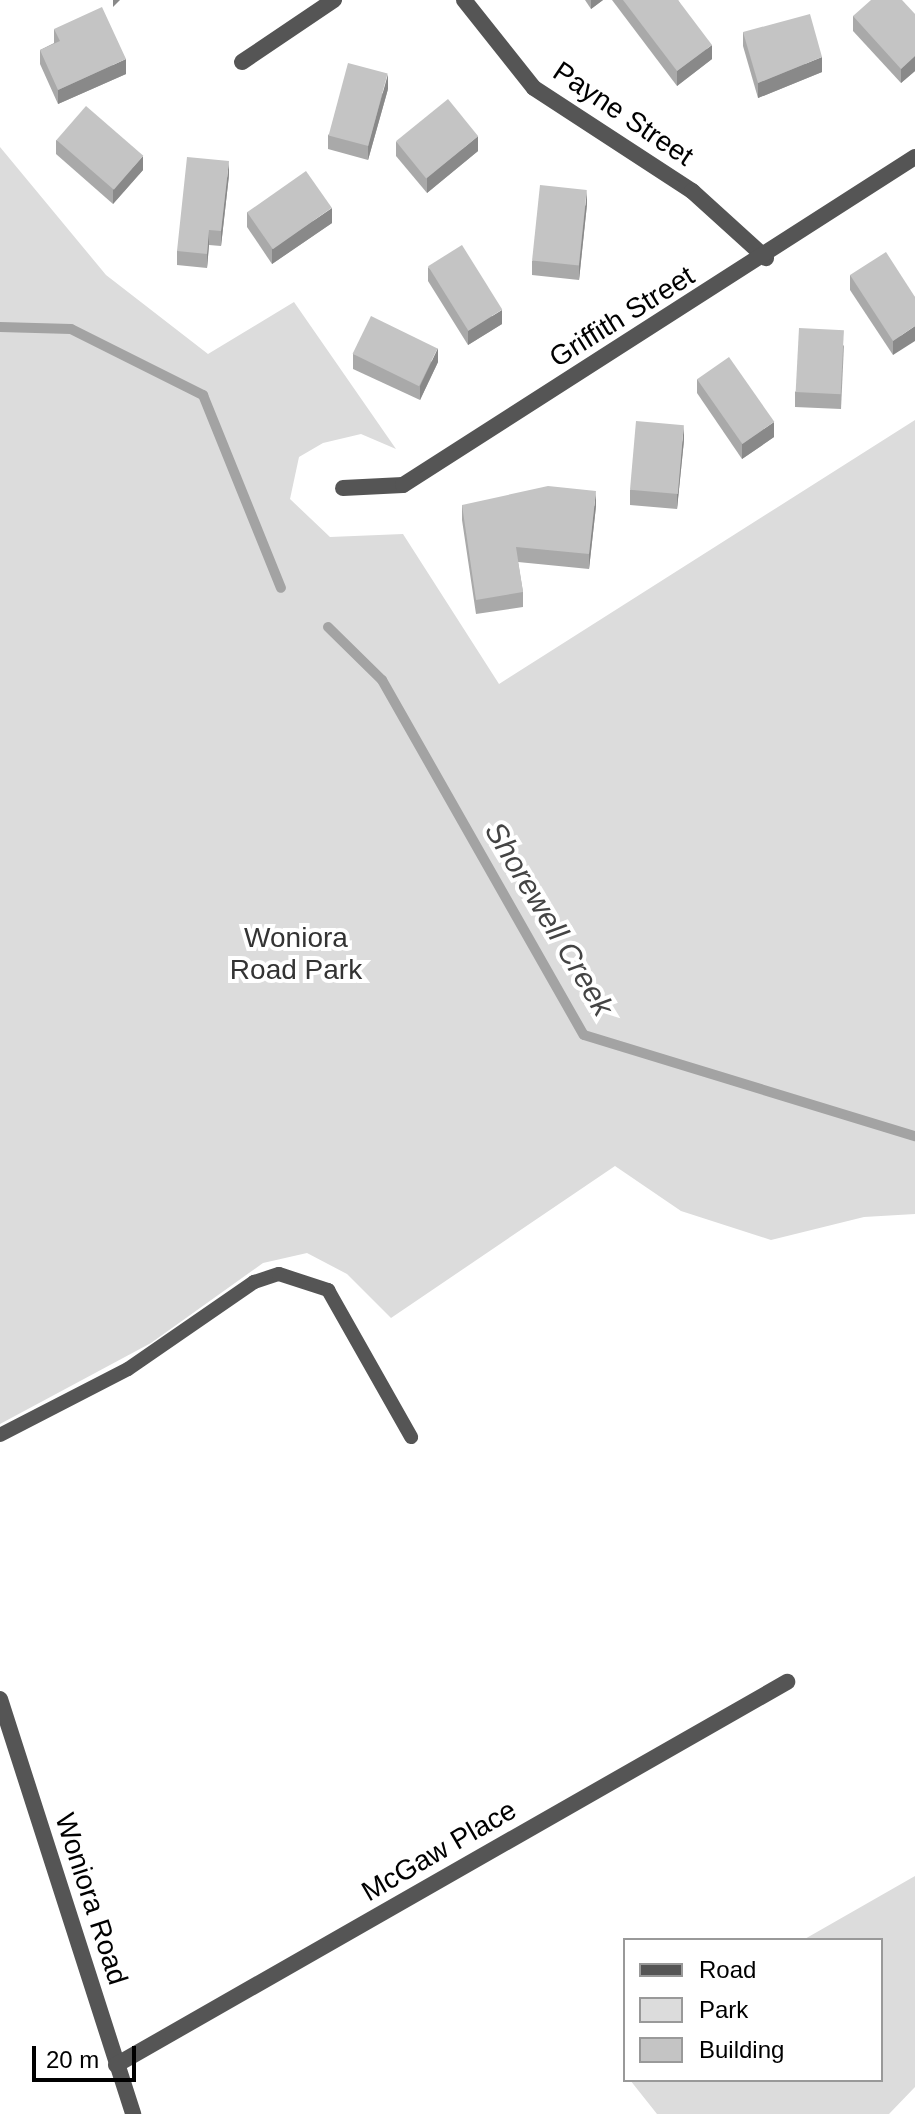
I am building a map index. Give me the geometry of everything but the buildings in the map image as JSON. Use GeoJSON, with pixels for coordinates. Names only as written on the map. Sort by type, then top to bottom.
{"type":"FeatureCollection","features":[{"type":"Feature","properties":{"kind":"street"},"geometry":{"type":"LineString","coordinates":[[242,62],[334,0]]}},
{"type":"Feature","properties":{"kind":"street","name":"Payne Street"},"geometry":{"type":"LineString","coordinates":[[464,0],[534,88],[692,191],[766,258]]}},
{"type":"Feature","properties":{"kind":"street","name":"Griffith Street"},"geometry":{"type":"LineString","coordinates":[[343,488],[403,485],[766,258],[915,157]]}},
{"type":"Feature","properties":{"kind":"street","name":"McGaw Place"},"geometry":{"type":"LineString","coordinates":[[116,2065],[787,1682]]}},
{"type":"Feature","properties":{"kind":"street","name":"Woniora Road"},"geometry":{"type":"LineString","coordinates":[[0,1699],[133,2114]]}},
{"type":"Feature","properties":{"kind":"lane"},"geometry":{"type":"LineString","coordinates":[[0,1435],[128,1369],[254,1282],[279,1274],[328,1290],[411,1437]]}},
{"type":"Feature","properties":{"kind":"green space","name":"Woniora Road Park"},"geometry":{"type":"Polygon","coordinates":[[[0,147],[106,275],[208,354],[294,302],[396,449],[361,434],[323,443],[299,457],[290,499],[330,537],[403,534],[499,684],[915,420],[915,1214],[864,1217],[771,1240],[681,1211],[615,1166],[391,1318],[347,1274],[307,1253],[263,1263],[151,1343],[0,1424],[0,147]]]}},
{"type":"Feature","properties":{"kind":"green space"},"geometry":{"type":"Polygon","coordinates":[[[915,1876],[915,2087],[889,2114],[657,2114],[632,2082],[883,2082],[883,1938],[806,1938],[915,1876]]]}},
{"type":"Feature","properties":{"kind":"waterway","name":"Shorewell Creek"},"geometry":{"type":"LineString","coordinates":[[0,327],[71,329],[203,395],[281,588]]}},
{"type":"Feature","properties":{"kind":"waterway","name":"Shorewell Creek"},"geometry":{"type":"LineString","coordinates":[[328,627],[382,680],[584,1035],[915,1136]]}}]}
